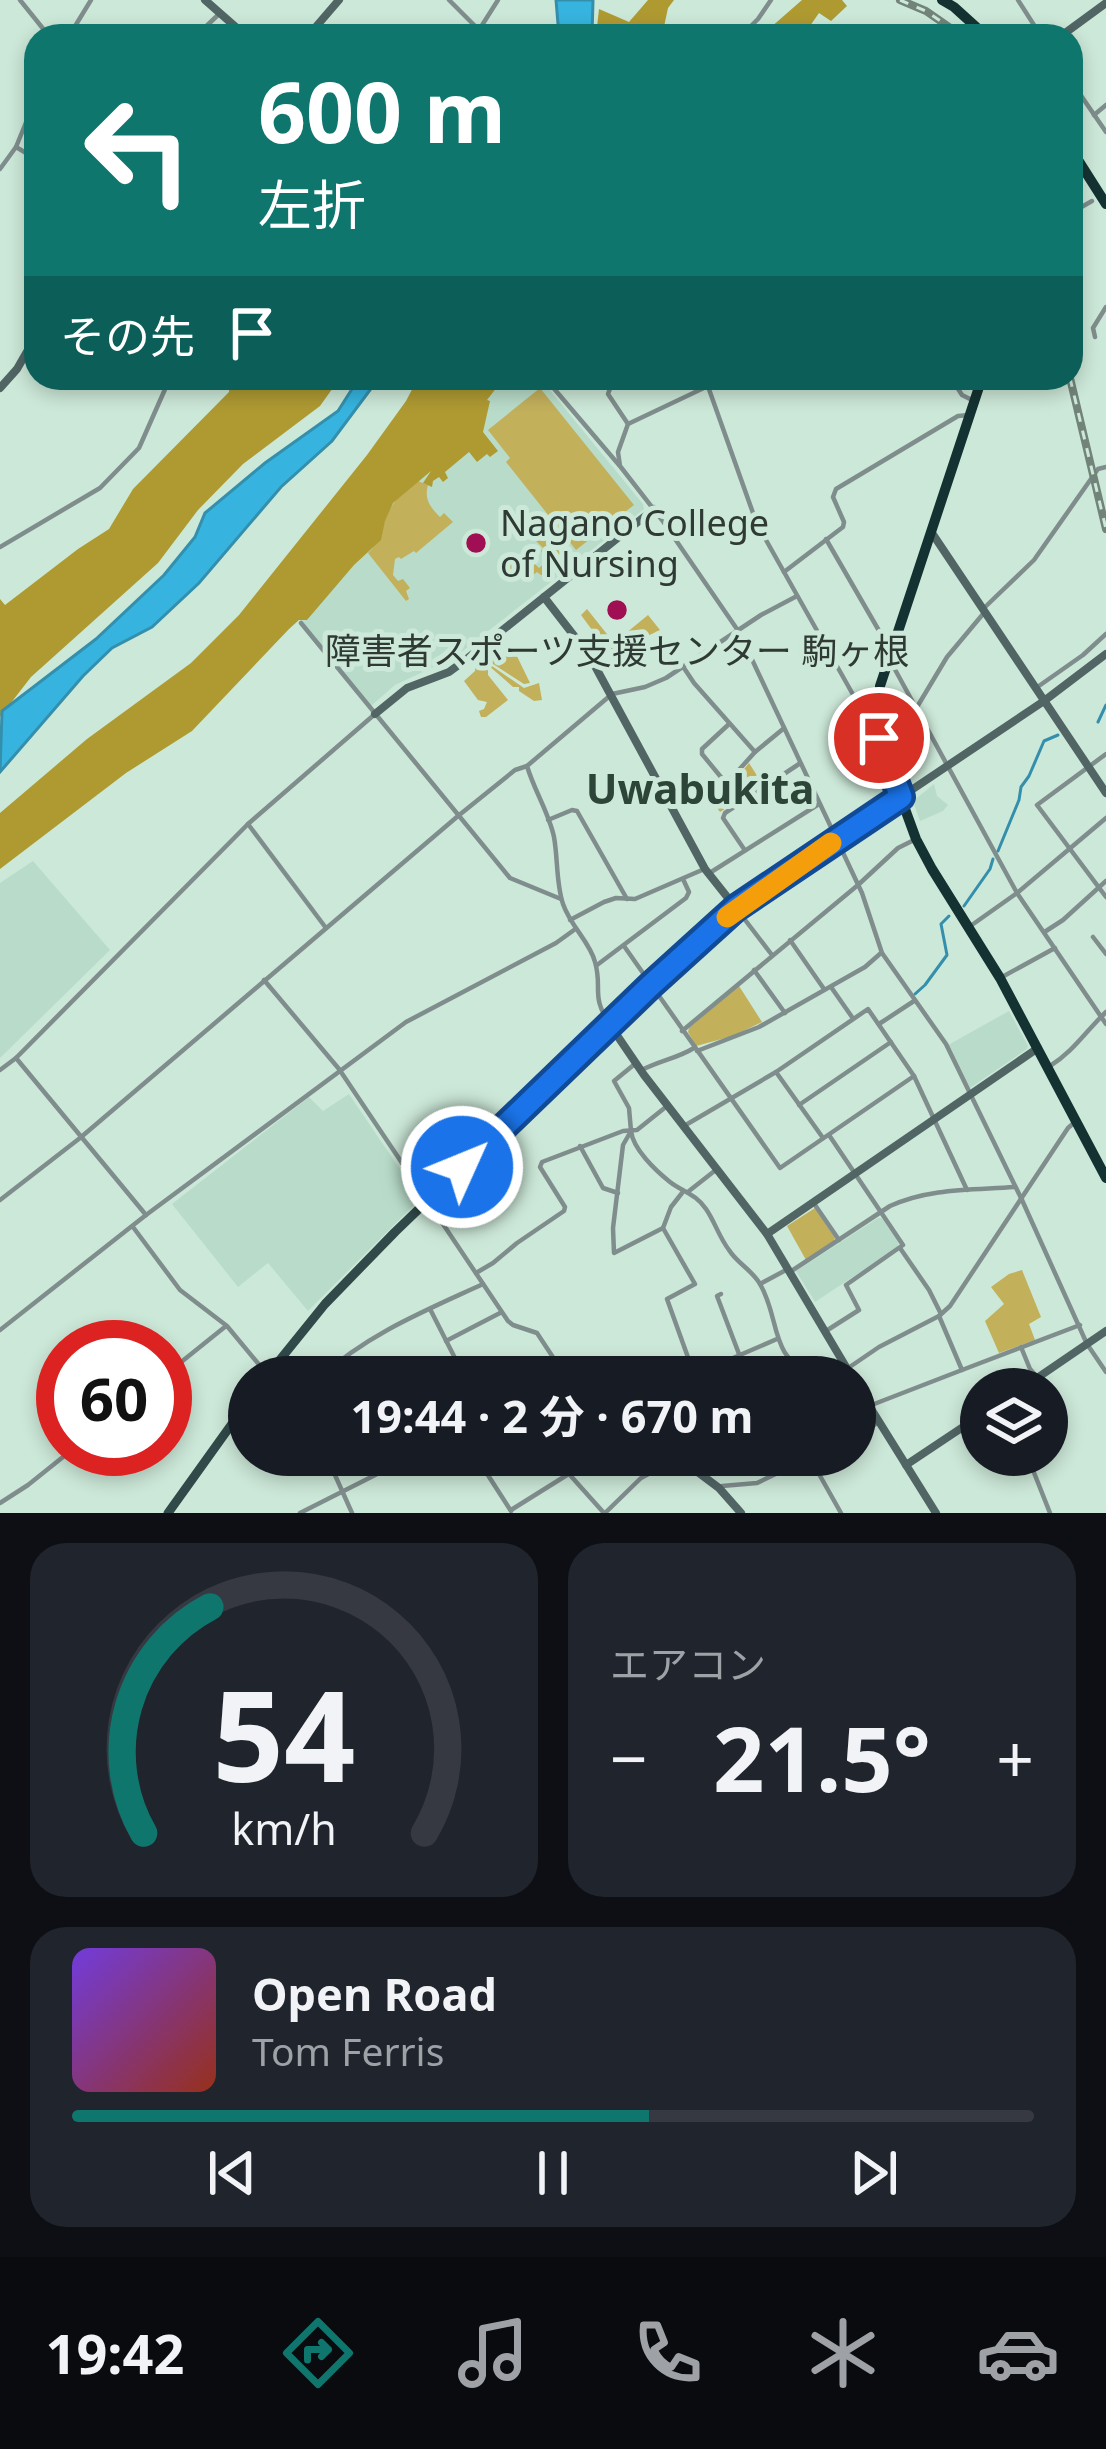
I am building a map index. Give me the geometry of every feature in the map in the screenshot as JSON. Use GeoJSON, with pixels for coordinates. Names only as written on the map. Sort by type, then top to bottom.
{"type":"FeatureCollection","features":[{"type":"Feature","properties":{"kind":"highway"},"geometry":{"type":"LineString","coordinates":[[942,0],[973,24]]}},
{"type":"Feature","properties":{"kind":"highway"},"geometry":{"type":"LineString","coordinates":[[1083,167],[1106,190]]}},
{"type":"Feature","properties":{"kind":"highway"},"geometry":{"type":"LineString","coordinates":[[1083,170],[1106,204]]}},
{"type":"Feature","properties":{"kind":"highway"},"geometry":{"type":"LineString","coordinates":[[978,390],[890,656],[878,700],[878,728],[916,839],[1000,978],[1076,1121],[1100,1153],[1106,1178]]}},
{"type":"Feature","properties":{"kind":"main road"},"geometry":{"type":"LineString","coordinates":[[284,1356],[338,1290],[651,985],[736,908],[901,797]]}},
{"type":"Feature","properties":{"kind":"main road"},"geometry":{"type":"LineString","coordinates":[[168,1513],[228,1429]]}},
{"type":"Feature","properties":{"kind":"street"},"geometry":{"type":"LineString","coordinates":[[20,0],[39,24]]}},
{"type":"Feature","properties":{"kind":"street"},"geometry":{"type":"LineString","coordinates":[[205,0],[231,24]]}},
{"type":"Feature","properties":{"kind":"street"},"geometry":{"type":"LineString","coordinates":[[318,24],[339,0]]}},
{"type":"Feature","properties":{"kind":"street"},"geometry":{"type":"LineString","coordinates":[[449,0],[473,24]]}},
{"type":"Feature","properties":{"kind":"street"},"geometry":{"type":"LineString","coordinates":[[753,24],[771,0]]}},
{"type":"Feature","properties":{"kind":"street"},"geometry":{"type":"LineString","coordinates":[[1077,24],[1106,3]]}},
{"type":"Feature","properties":{"kind":"street"},"geometry":{"type":"LineString","coordinates":[[209,24],[219,14]]}},
{"type":"Feature","properties":{"kind":"street"},"geometry":{"type":"LineString","coordinates":[[1083,99],[1106,132]]}},
{"type":"Feature","properties":{"kind":"street"},"geometry":{"type":"LineString","coordinates":[[1094,115],[1106,105]]}},
{"type":"Feature","properties":{"kind":"street"},"geometry":{"type":"LineString","coordinates":[[0,169],[24,127]]}},
{"type":"Feature","properties":{"kind":"street"},"geometry":{"type":"LineString","coordinates":[[16,147],[24,152]]}},
{"type":"Feature","properties":{"kind":"street"},"geometry":{"type":"LineString","coordinates":[[1083,206],[1092,201]]}},
{"type":"Feature","properties":{"kind":"street"},"geometry":{"type":"LineString","coordinates":[[1095,337],[1093,328],[1106,307]]}},
{"type":"Feature","properties":{"kind":"street"},"geometry":{"type":"LineString","coordinates":[[0,388],[24,357]]}},
{"type":"Feature","properties":{"kind":"street"},"geometry":{"type":"LineString","coordinates":[[0,547],[100,488],[139,448],[165,390]]}},
{"type":"Feature","properties":{"kind":"street"},"geometry":{"type":"LineString","coordinates":[[555,390],[654,509],[739,632],[858,885],[882,952],[946,1045],[1087,1344],[1106,1372]]}},
{"type":"Feature","properties":{"kind":"street"},"geometry":{"type":"LineString","coordinates":[[610,390],[609,399],[628,424]]}},
{"type":"Feature","properties":{"kind":"street"},"geometry":{"type":"LineString","coordinates":[[620,466],[618,452],[628,424],[692,390]]}},
{"type":"Feature","properties":{"kind":"street"},"geometry":{"type":"LineString","coordinates":[[712,390],[754,513],[868,723],[878,728]]}},
{"type":"Feature","properties":{"kind":"street"},"geometry":{"type":"LineString","coordinates":[[959,390],[974,401]]}},
{"type":"Feature","properties":{"kind":"street"},"geometry":{"type":"LineString","coordinates":[[784,572],[842,527],[833,497],[836,489],[958,416],[969,416]]}},
{"type":"Feature","properties":{"kind":"street"},"geometry":{"type":"LineString","coordinates":[[916,707],[984,610],[1034,560],[1098,469],[1106,467]]}},
{"type":"Feature","properties":{"kind":"street"},"geometry":{"type":"LineString","coordinates":[[0,1070],[248,824],[375,714],[406,688],[449,672],[464,661],[654,509]]}},
{"type":"Feature","properties":{"kind":"street"},"geometry":{"type":"LineString","coordinates":[[931,532],[1106,793]]}},
{"type":"Feature","properties":{"kind":"street"},"geometry":{"type":"LineString","coordinates":[[826,539],[984,835],[1106,1024]]}},
{"type":"Feature","properties":{"kind":"street"},"geometry":{"type":"LineString","coordinates":[[0,1200],[80,1138],[458,816],[612,694],[645,686],[684,668],[797,596]]}},
{"type":"Feature","properties":{"kind":"street"},"geometry":{"type":"LineString","coordinates":[[544,597],[589,655],[707,872],[772,955]]}},
{"type":"Feature","properties":{"kind":"street"},"geometry":{"type":"LineString","coordinates":[[301,623],[510,878],[561,899]]}},
{"type":"Feature","properties":{"kind":"street"},"geometry":{"type":"LineString","coordinates":[[1036,688],[1106,634]]}},
{"type":"Feature","properties":{"kind":"street"},"geometry":{"type":"LineString","coordinates":[[901,797],[1106,654]]}},
{"type":"Feature","properties":{"kind":"street"},"geometry":{"type":"LineString","coordinates":[[684,668],[755,752]]}},
{"type":"Feature","properties":{"kind":"street"},"geometry":{"type":"LineString","coordinates":[[729,724],[702,749],[725,782],[783,729]]}},
{"type":"Feature","properties":{"kind":"street"},"geometry":{"type":"LineString","coordinates":[[1106,754],[1037,805],[1106,897]]}},
{"type":"Feature","properties":{"kind":"street"},"geometry":{"type":"LineString","coordinates":[[744,849],[723,818],[725,813],[800,764]]}},
{"type":"Feature","properties":{"kind":"street"},"geometry":{"type":"LineString","coordinates":[[526,766],[554,833],[561,899],[597,965],[596,997],[601,1013],[767,1234],[840,1356]]}},
{"type":"Feature","properties":{"kind":"street"},"geometry":{"type":"LineString","coordinates":[[570,920],[604,902],[635,899],[707,872],[819,804]]}},
{"type":"Feature","properties":{"kind":"street"},"geometry":{"type":"LineString","coordinates":[[548,820],[577,811],[627,898]]}},
{"type":"Feature","properties":{"kind":"street"},"geometry":{"type":"LineString","coordinates":[[969,927],[1106,818]]}},
{"type":"Feature","properties":{"kind":"street"},"geometry":{"type":"LineString","coordinates":[[248,824],[326,928]]}},
{"type":"Feature","properties":{"kind":"street"},"geometry":{"type":"LineString","coordinates":[[682,1031],[898,848],[916,839]]}},
{"type":"Feature","properties":{"kind":"street"},"geometry":{"type":"LineString","coordinates":[[597,965],[686,898],[689,892],[682,878]]}},
{"type":"Feature","properties":{"kind":"street"},"geometry":{"type":"LineString","coordinates":[[1044,932],[1106,880]]}},
{"type":"Feature","properties":{"kind":"street"},"geometry":{"type":"LineString","coordinates":[[0,1330],[406,1022],[556,944],[574,929]]}},
{"type":"Feature","properties":{"kind":"street"},"geometry":{"type":"LineString","coordinates":[[1093,937],[1106,954]]}},
{"type":"Feature","properties":{"kind":"street"},"geometry":{"type":"LineString","coordinates":[[790,940],[854,1019]]}},
{"type":"Feature","properties":{"kind":"street"},"geometry":{"type":"LineString","coordinates":[[624,946],[780,1168],[914,1076]]}},
{"type":"Feature","properties":{"kind":"street"},"geometry":{"type":"LineString","coordinates":[[1000,978],[1055,948]]}},
{"type":"Feature","properties":{"kind":"street"},"geometry":{"type":"LineString","coordinates":[[790,1356],[777,1339],[760,1284],[730,1253],[704,1206],[667,1180],[631,1138],[629,1108],[614,1083],[639,1067],[734,1039],[828,989],[882,952]]}},
{"type":"Feature","properties":{"kind":"street"},"geometry":{"type":"LineString","coordinates":[[754,970],[785,1013]]}},
{"type":"Feature","properties":{"kind":"street"},"geometry":{"type":"LineString","coordinates":[[264,980],[339,1070],[502,1312],[513,1325],[537,1333],[552,1356]]}},
{"type":"Feature","properties":{"kind":"street"},"geometry":{"type":"LineString","coordinates":[[878,1024],[914,1000]]}},
{"type":"Feature","properties":{"kind":"street"},"geometry":{"type":"LineString","coordinates":[[684,1126],[776,1072],[868,1009],[914,1076],[967,1190]]}},
{"type":"Feature","properties":{"kind":"street"},"geometry":{"type":"LineString","coordinates":[[1048,1067],[1066,1057],[1104,1015]]}},
{"type":"Feature","properties":{"kind":"street"},"geometry":{"type":"LineString","coordinates":[[800,1105],[891,1042]]}},
{"type":"Feature","properties":{"kind":"street"},"geometry":{"type":"LineString","coordinates":[[767,1234],[1038,1048]]}},
{"type":"Feature","properties":{"kind":"street"},"geometry":{"type":"LineString","coordinates":[[16,1058],[146,1215]]}},
{"type":"Feature","properties":{"kind":"street"},"geometry":{"type":"LineString","coordinates":[[776,1072],[855,1173],[903,1245],[846,1286],[859,1310],[826,1331]]}},
{"type":"Feature","properties":{"kind":"street"},"geometry":{"type":"LineString","coordinates":[[476,1273],[564,1211],[540,1164],[623,1131],[637,1130],[668,1106]]}},
{"type":"Feature","properties":{"kind":"street"},"geometry":{"type":"LineString","coordinates":[[871,1356],[950,1306],[1076,1121]]}},
{"type":"Feature","properties":{"kind":"street"},"geometry":{"type":"LineString","coordinates":[[631,1131],[623,1145],[614,1253],[663,1228],[671,1207],[717,1169]]}},
{"type":"Feature","properties":{"kind":"street"},"geometry":{"type":"LineString","coordinates":[[580,1147],[603,1189],[618,1193]]}},
{"type":"Feature","properties":{"kind":"street"},"geometry":{"type":"LineString","coordinates":[[760,1284],[906,1198],[1015,1187]]}},
{"type":"Feature","properties":{"kind":"street"},"geometry":{"type":"LineString","coordinates":[[813,1202],[839,1240]]}},
{"type":"Feature","properties":{"kind":"street"},"geometry":{"type":"LineString","coordinates":[[133,1226],[180,1290],[227,1326],[252,1356]]}},
{"type":"Feature","properties":{"kind":"street"},"geometry":{"type":"LineString","coordinates":[[663,1228],[695,1284],[668,1299],[685,1356]]}},
{"type":"Feature","properties":{"kind":"street"},"geometry":{"type":"LineString","coordinates":[[900,1248],[928,1290],[961,1368]]}},
{"type":"Feature","properties":{"kind":"street"},"geometry":{"type":"LineString","coordinates":[[348,1356],[483,1284]]}},
{"type":"Feature","properties":{"kind":"street"},"geometry":{"type":"LineString","coordinates":[[721,1294],[717,1296],[739,1354]]}},
{"type":"Feature","properties":{"kind":"street"},"geometry":{"type":"LineString","coordinates":[[430,1309],[454,1356]]}},
{"type":"Feature","properties":{"kind":"street"},"geometry":{"type":"LineString","coordinates":[[446,1341],[502,1312]]}},
{"type":"Feature","properties":{"kind":"street"},"geometry":{"type":"LineString","coordinates":[[967,1368],[1080,1325]]}},
{"type":"Feature","properties":{"kind":"street"},"geometry":{"type":"LineString","coordinates":[[192,1354],[227,1326]]}},
{"type":"Feature","properties":{"kind":"street"},"geometry":{"type":"LineString","coordinates":[[1052,1368],[1106,1331]]}},
{"type":"Feature","properties":{"kind":"street"},"geometry":{"type":"LineString","coordinates":[[735,1356],[777,1339]]}},
{"type":"Feature","properties":{"kind":"street"},"geometry":{"type":"LineString","coordinates":[[1021,1347],[1030,1368]]}},
{"type":"Feature","properties":{"kind":"street"},"geometry":{"type":"LineString","coordinates":[[876,1403],[960,1371]]}},
{"type":"Feature","properties":{"kind":"street"},"geometry":{"type":"LineString","coordinates":[[876,1417],[937,1513]]}},
{"type":"Feature","properties":{"kind":"street"},"geometry":{"type":"LineString","coordinates":[[906,1465],[960,1429]]}},
{"type":"Feature","properties":{"kind":"street"},"geometry":{"type":"LineString","coordinates":[[0,1503],[39,1476]]}},
{"type":"Feature","properties":{"kind":"street"},"geometry":{"type":"LineString","coordinates":[[335,1476],[352,1513]]}},
{"type":"Feature","properties":{"kind":"street"},"geometry":{"type":"LineString","coordinates":[[300,1513],[373,1476]]}},
{"type":"Feature","properties":{"kind":"street"},"geometry":{"type":"LineString","coordinates":[[489,1476],[512,1512],[566,1476]]}},
{"type":"Feature","properties":{"kind":"street"},"geometry":{"type":"LineString","coordinates":[[571,1476],[604,1513],[645,1476]]}},
{"type":"Feature","properties":{"kind":"street"},"geometry":{"type":"LineString","coordinates":[[704,1476],[740,1513]]}},
{"type":"Feature","properties":{"kind":"street"},"geometry":{"type":"LineString","coordinates":[[716,1486],[758,1483],[772,1476]]}},
{"type":"Feature","properties":{"kind":"street"},"geometry":{"type":"LineString","coordinates":[[820,1476],[841,1513]]}},
{"type":"Feature","properties":{"kind":"street"},"geometry":{"type":"LineString","coordinates":[[1035,1476],[1050,1513]]}},
{"type":"Feature","properties":{"kind":"shaded area"},"geometry":{"type":"Polygon","coordinates":[[[648,0],[674,0],[665,24],[597,24],[599,9],[629,22],[648,0]]]}},
{"type":"Feature","properties":{"kind":"shaded area"},"geometry":{"type":"Polygon","coordinates":[[[802,0],[842,0],[847,6],[831,21],[819,13],[811,24],[775,24],[802,0]]]}},
{"type":"Feature","properties":{"kind":"shaded area"},"geometry":{"type":"Polygon","coordinates":[[[331,390],[320,406],[243,464],[198,510],[158,563],[31,677],[0,717],[0,599],[5,605],[109,529],[133,489],[229,392],[331,390]]]}},
{"type":"Feature","properties":{"kind":"shaded area"},"geometry":{"type":"Polygon","coordinates":[[[412,390],[495,390],[487,400],[483,432],[498,451],[477,462],[469,452],[445,472],[448,478],[443,482],[439,477],[432,487],[423,483],[431,471],[393,503],[381,540],[307,620],[289,629],[192,731],[126,773],[0,869],[0,813],[87,739],[191,663],[239,615],[412,390]]]}},
{"type":"Feature","properties":{"kind":"shaded area","name":"Nagano College of Nursing"},"geometry":{"type":"Polygon","coordinates":[[[489,390],[550,390],[643,504],[644,509],[455,657],[395,685],[371,706],[295,613],[489,390]]]}},
{"type":"Feature","properties":{"kind":"shaded area"},"geometry":{"type":"Polygon","coordinates":[[[542,390],[634,505],[576,550],[506,462],[510,458],[488,430],[542,390]]]}},
{"type":"Feature","properties":{"kind":"shaded area"},"geometry":{"type":"Polygon","coordinates":[[[418,481],[428,485],[427,499],[433,510],[453,522],[416,553],[395,559],[393,575],[410,588],[406,601],[368,553],[393,505],[418,481]]]}},
{"type":"Feature","properties":{"kind":"shaded area"},"geometry":{"type":"Polygon","coordinates":[[[533,521],[569,563],[553,576],[512,571],[505,563],[510,558],[522,567],[535,564],[539,568],[548,560],[524,529],[533,521]]]}},
{"type":"Feature","properties":{"kind":"shaded area"},"geometry":{"type":"Polygon","coordinates":[[[587,609],[614,643],[648,615],[660,630],[612,657],[581,615],[587,609]]]}},
{"type":"Feature","properties":{"kind":"shaded area"},"geometry":{"type":"Polygon","coordinates":[[[513,648],[530,683],[489,664],[524,688],[539,683],[542,700],[534,701],[488,665],[488,675],[508,700],[481,717],[479,711],[487,702],[478,700],[464,681],[475,671],[480,655],[490,661],[513,648]]]}},
{"type":"Feature","properties":{"kind":"shaded area"},"geometry":{"type":"Polygon","coordinates":[[[749,763],[763,785],[720,812],[715,805],[749,763]]]}},
{"type":"Feature","properties":{"kind":"shaded area"},"geometry":{"type":"Polygon","coordinates":[[[934,784],[937,796],[948,805],[920,821],[913,801],[934,784]]]}},
{"type":"Feature","properties":{"kind":"shaded area"},"geometry":{"type":"Polygon","coordinates":[[[33,861],[110,950],[0,1058],[0,883],[33,861]]]}},
{"type":"Feature","properties":{"kind":"shaded area"},"geometry":{"type":"Polygon","coordinates":[[[739,986],[762,1022],[696,1046],[689,1028],[739,986]]]}},
{"type":"Feature","properties":{"kind":"shaded area"},"geometry":{"type":"Polygon","coordinates":[[[1009,1011],[1027,1049],[970,1088],[948,1045],[1009,1011]]]}},
{"type":"Feature","properties":{"kind":"shaded area"},"geometry":{"type":"Polygon","coordinates":[[[349,1094],[414,1190],[413,1206],[308,1311],[268,1263],[238,1287],[172,1204],[309,1097],[323,1111],[349,1094]]]}},
{"type":"Feature","properties":{"kind":"shaded area"},"geometry":{"type":"Polygon","coordinates":[[[815,1208],[835,1238],[806,1260],[787,1226],[815,1208]]]}},
{"type":"Feature","properties":{"kind":"shaded area"},"geometry":{"type":"Polygon","coordinates":[[[878,1218],[899,1242],[898,1247],[815,1302],[796,1271],[878,1218]]]}},
{"type":"Feature","properties":{"kind":"shaded area"},"geometry":{"type":"Polygon","coordinates":[[[1022,1270],[1041,1317],[1029,1324],[1035,1340],[999,1353],[985,1321],[1004,1304],[991,1287],[1022,1270]]]}},
{"type":"Feature","properties":{"kind":"water"},"geometry":{"type":"Polygon","coordinates":[[[556,0],[593,0],[592,24],[558,24],[556,0]]]}},
{"type":"Feature","properties":{"kind":"water"},"geometry":{"type":"Polygon","coordinates":[[[351,390],[370,390],[332,441],[281,487],[199,583],[152,627],[112,648],[0,772],[2,711],[96,639],[164,575],[195,537],[205,513],[338,411],[351,390]]]}},
{"type":"Feature","properties":{"kind":"waterway"},"geometry":{"type":"LineString","coordinates":[[1098,722],[1106,705]]}},
{"type":"Feature","properties":{"kind":"waterway"},"geometry":{"type":"LineString","coordinates":[[998,851],[1044,741],[1058,735]]}},
{"type":"Feature","properties":{"kind":"waterway"},"geometry":{"type":"LineString","coordinates":[[964,906],[993,859]]}},
{"type":"Feature","properties":{"kind":"waterway"},"geometry":{"type":"LineString","coordinates":[[915,994],[947,955],[941,924],[949,916]]}},
{"type":"Feature","properties":{"kind":"railway"},"geometry":{"type":"LineString","coordinates":[[900,0],[945,24]]}},
{"type":"Feature","properties":{"kind":"railway"},"geometry":{"type":"LineString","coordinates":[[1073,390],[1106,529]]}},
{"type":"Feature","properties":{"kind":"slow traffic"},"geometry":{"type":"LineString","coordinates":[[727,917],[831,843]]}},
{"type":"Feature","properties":{"kind":"place","name":"Nagano College of Nursing"},"geometry":{"type":"Point","coordinates":[476,543]}},
{"type":"Feature","properties":{"kind":"place","name":"障害者スポーツ支援センター 駒ヶ根"},"geometry":{"type":"Point","coordinates":[617,610]}},
{"type":"Feature","properties":{"kind":"district","name":"Uwabukita"},"geometry":{"type":"Point","coordinates":[700,787]}},
{"type":"Feature","properties":{"kind":"route"},"geometry":{"type":"LineString","coordinates":[[462,1167],[736,908],[901,797],[879,738]]}}]}
